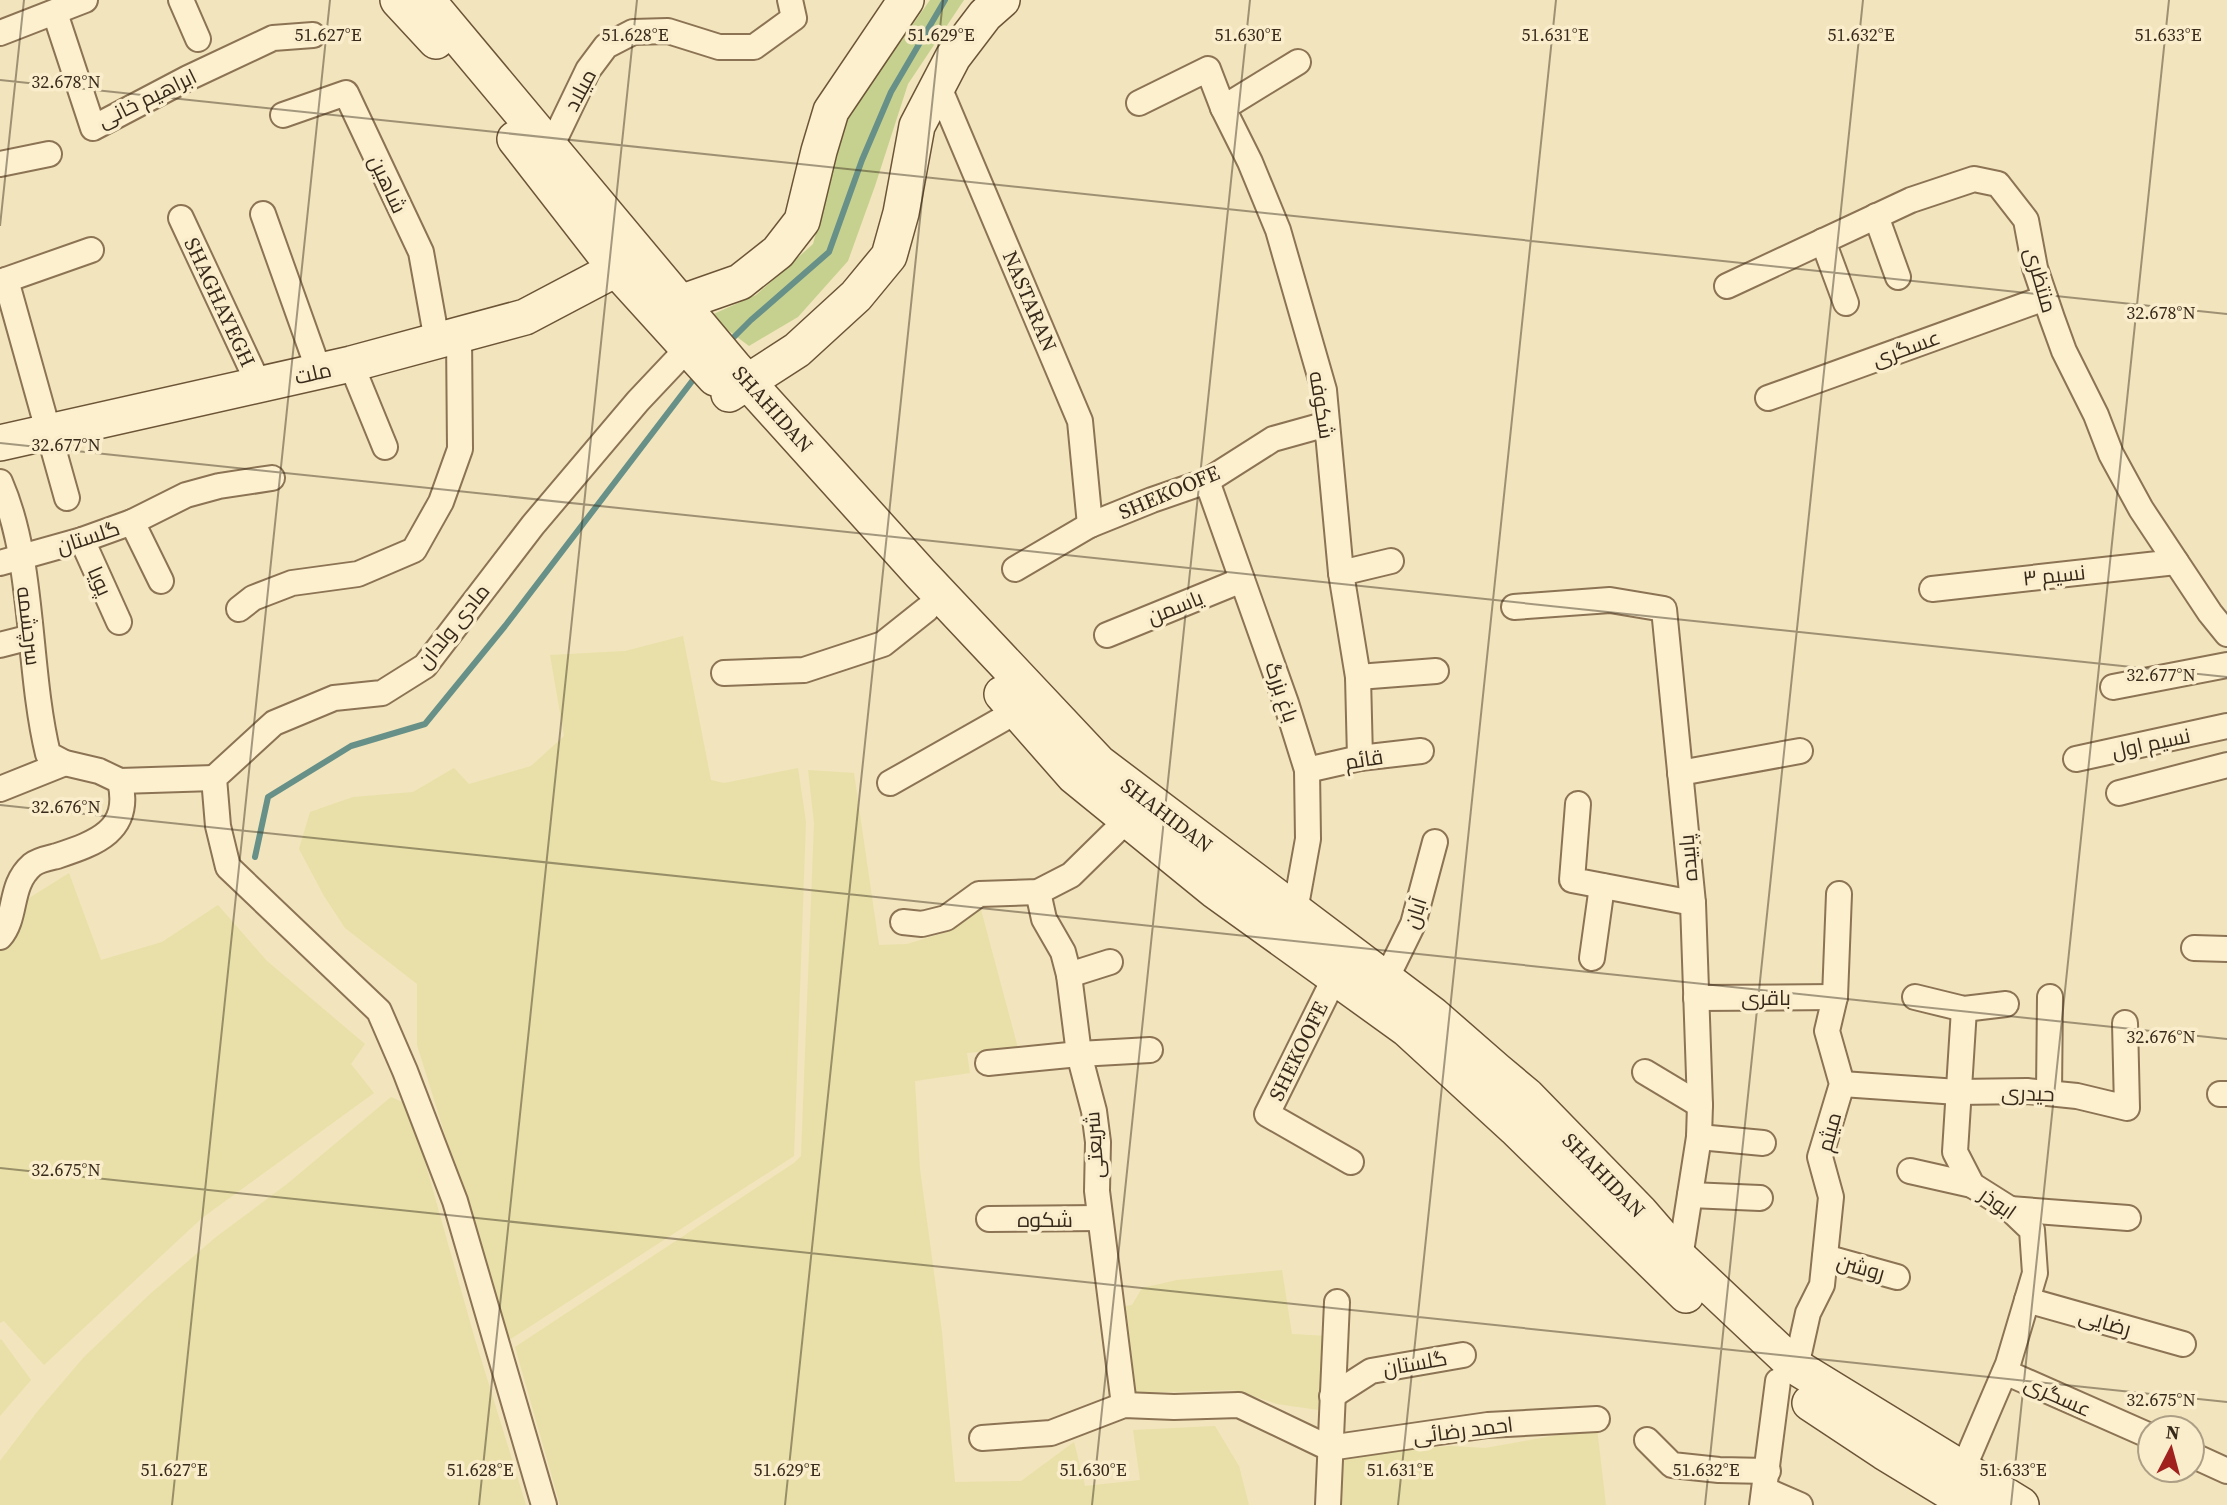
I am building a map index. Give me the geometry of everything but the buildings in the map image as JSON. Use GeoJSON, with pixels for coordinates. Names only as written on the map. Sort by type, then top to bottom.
{"type":"FeatureCollection","features":[{"type":"Feature","properties":{"kind":"main road","name":"SHAHIDAN"},"geometry":{"type":"LineString","coordinates":[[398,0],[462,69],[628,260],[682,302],[738,387],[1074,776],[1214,890],[1416,1038],[1515,1128],[1647,1259],[1787,1374],[1884,1452],[1970,1505]]}},
{"type":"Feature","properties":{"kind":"main road","name":"SHAHIDAN"},"geometry":{"type":"LineString","coordinates":[[427,0],[551,147],[688,348],[738,387],[921,573],[1099,763],[1433,1015],[1527,1097],[1640,1212],[1787,1374],[1962,1469],[2021,1505]]}},
{"type":"Feature","properties":{"kind":"main road"},"geometry":{"type":"LineString","coordinates":[[682,302],[740,282],[778,251],[802,222],[831,111],[906,0]]}},
{"type":"Feature","properties":{"kind":"main road"},"geometry":{"type":"LineString","coordinates":[[738,387],[797,350],[856,296],[890,256],[901,214],[917,125],[953,57],[985,15],[1002,0]]}},
{"type":"Feature","properties":{"kind":"main road","name":"ملت"},"geometry":{"type":"LineString","coordinates":[[0,443],[335,368],[525,317],[628,260]]}},
{"type":"Feature","properties":{"kind":"street"},"geometry":{"type":"LineString","coordinates":[[0,33],[85,0]]}},
{"type":"Feature","properties":{"kind":"street"},"geometry":{"type":"LineString","coordinates":[[181,0],[198,39]]}},
{"type":"Feature","properties":{"kind":"street","name":"میلاد"},"geometry":{"type":"LineString","coordinates":[[551,147],[588,70],[607,46],[634,32],[668,31],[719,47],[754,47],[794,18],[790,0]]}},
{"type":"Feature","properties":{"kind":"street","name":"ابراهیم خانی"},"geometry":{"type":"LineString","coordinates":[[55,13],[93,128],[188,78],[273,38],[313,34]]}},
{"type":"Feature","properties":{"kind":"street"},"geometry":{"type":"LineString","coordinates":[[1223,108],[1298,62]]}},
{"type":"Feature","properties":{"kind":"street","name":"شکوفه"},"geometry":{"type":"LineString","coordinates":[[1139,103],[1208,69],[1278,230],[1324,390],[1341,573],[1358,677],[1360,758]]}},
{"type":"Feature","properties":{"kind":"street","name":"NASTARAN"},"geometry":{"type":"LineString","coordinates":[[938,85],[1080,421],[1090,525]]}},
{"type":"Feature","properties":{"kind":"street","name":"شاهین"},"geometry":{"type":"LineString","coordinates":[[283,115],[346,93],[421,252],[448,338]]}},
{"type":"Feature","properties":{"kind":"street"},"geometry":{"type":"LineString","coordinates":[[0,164],[49,154]]}},
{"type":"Feature","properties":{"kind":"street","name":"منتظری"},"geometry":{"type":"LineString","coordinates":[[1727,286],[1912,200],[1974,179],[1998,184],[2026,220],[2035,268],[2064,351],[2096,415],[2110,454],[2141,509],[2210,613],[2227,634]]}},
{"type":"Feature","properties":{"kind":"street"},"geometry":{"type":"LineString","coordinates":[[263,214],[335,368],[385,447]]}},
{"type":"Feature","properties":{"kind":"street"},"geometry":{"type":"LineString","coordinates":[[1876,216],[1898,277]]}},
{"type":"Feature","properties":{"kind":"street","name":"SHAGHAYEGH"},"geometry":{"type":"LineString","coordinates":[[181,218],[258,385]]}},
{"type":"Feature","properties":{"kind":"street"},"geometry":{"type":"LineString","coordinates":[[1823,241],[1846,303]]}},
{"type":"Feature","properties":{"kind":"street"},"geometry":{"type":"LineString","coordinates":[[67,498],[3,281],[91,250]]}},
{"type":"Feature","properties":{"kind":"street","name":"عسگری"},"geometry":{"type":"LineString","coordinates":[[1768,398],[2045,298]]}},
{"type":"Feature","properties":{"kind":"street"},"geometry":{"type":"LineString","coordinates":[[239,609],[253,598],[292,583],[358,574],[414,550],[441,502],[460,449],[448,338]]}},
{"type":"Feature","properties":{"kind":"street","name":"مادی ولدان"},"geometry":{"type":"LineString","coordinates":[[214,778],[274,723],[334,698],[382,693],[425,666],[533,526],[638,401],[688,348]]}},
{"type":"Feature","properties":{"kind":"street","name":"SHEKOOFE"},"geometry":{"type":"LineString","coordinates":[[1015,569],[1090,525],[1207,481],[1273,439],[1327,424]]}},
{"type":"Feature","properties":{"kind":"street"},"geometry":{"type":"LineString","coordinates":[[132,522],[186,495],[219,486],[272,478]]}},
{"type":"Feature","properties":{"kind":"street","name":"باغ بزرگ"},"geometry":{"type":"LineString","coordinates":[[1207,481],[1307,770],[1308,839],[1295,911]]}},
{"type":"Feature","properties":{"kind":"street","name":"سرچشمه"},"geometry":{"type":"LineString","coordinates":[[0,482],[11,508],[10,560],[31,637],[41,725],[48,754],[65,763]]}},
{"type":"Feature","properties":{"kind":"street","name":"گلستان"},"geometry":{"type":"LineString","coordinates":[[10,560],[82,540],[132,522],[161,581]]}},
{"type":"Feature","properties":{"kind":"street","name":"پویا"},"geometry":{"type":"LineString","coordinates":[[82,540],[119,622]]}},
{"type":"Feature","properties":{"kind":"street"},"geometry":{"type":"LineString","coordinates":[[1341,573],[1391,561]]}},
{"type":"Feature","properties":{"kind":"street","name":"نسیم ۳"},"geometry":{"type":"LineString","coordinates":[[1932,589],[2176,562]]}},
{"type":"Feature","properties":{"kind":"street","name":"یاسمن"},"geometry":{"type":"LineString","coordinates":[[1107,635],[1242,580]]}},
{"type":"Feature","properties":{"kind":"street","name":"پابیده"},"geometry":{"type":"LineString","coordinates":[[1514,607],[1610,600],[1664,609],[1692,903],[1700,1104],[1699,1137],[1680,1258]]}},
{"type":"Feature","properties":{"kind":"street"},"geometry":{"type":"LineString","coordinates":[[724,673],[804,670],[883,644],[927,609]]}},
{"type":"Feature","properties":{"kind":"street"},"geometry":{"type":"LineString","coordinates":[[0,645],[31,637]]}},
{"type":"Feature","properties":{"kind":"street"},"geometry":{"type":"LineString","coordinates":[[2113,687],[2227,665]]}},
{"type":"Feature","properties":{"kind":"street"},"geometry":{"type":"LineString","coordinates":[[1358,677],[1436,671]]}},
{"type":"Feature","properties":{"kind":"street"},"geometry":{"type":"LineString","coordinates":[[890,783],[1017,711]]}},
{"type":"Feature","properties":{"kind":"street","name":"نسیم اول"},"geometry":{"type":"LineString","coordinates":[[2076,760],[2227,726]]}},
{"type":"Feature","properties":{"kind":"street","name":"قائم"},"geometry":{"type":"LineString","coordinates":[[1307,770],[1360,758],[1421,751]]}},
{"type":"Feature","properties":{"kind":"street"},"geometry":{"type":"LineString","coordinates":[[1680,773],[1800,751]]}},
{"type":"Feature","properties":{"kind":"street"},"geometry":{"type":"LineString","coordinates":[[0,789],[65,763],[99,771],[120,782],[214,778],[218,826],[228,867],[379,1011],[455,1201],[544,1505]]}},
{"type":"Feature","properties":{"kind":"street"},"geometry":{"type":"LineString","coordinates":[[2119,793],[2227,765]]}},
{"type":"Feature","properties":{"kind":"street"},"geometry":{"type":"LineString","coordinates":[[0,937],[7,929],[17,883],[33,863],[79,849],[106,836],[120,817],[124,799],[120,782]]}},
{"type":"Feature","properties":{"kind":"street"},"geometry":{"type":"LineString","coordinates":[[1578,803],[1572,880],[1692,903]]}},
{"type":"Feature","properties":{"kind":"street"},"geometry":{"type":"LineString","coordinates":[[903,922],[922,924],[946,918],[979,894],[1038,892],[1071,875],[1128,819]]}},
{"type":"Feature","properties":{"kind":"street","name":"آبان"},"geometry":{"type":"LineString","coordinates":[[1386,979],[1413,924],[1435,842]]}},
{"type":"Feature","properties":{"kind":"street"},"geometry":{"type":"LineString","coordinates":[[1592,958],[1602,886]]}},
{"type":"Feature","properties":{"kind":"street","name":"شریعتی"},"geometry":{"type":"LineString","coordinates":[[1038,892],[1044,919],[1063,952],[1069,975],[1079,1054],[1094,1111],[1098,1142],[1097,1191],[1124,1405]]}},
{"type":"Feature","properties":{"kind":"street","name":"میثم"},"geometry":{"type":"LineString","coordinates":[[1787,1374],[1808,1313],[1822,1285],[1831,1197],[1820,1157],[1842,1084],[1827,1031],[1835,997],[1839,894]]}},
{"type":"Feature","properties":{"kind":"street"},"geometry":{"type":"LineString","coordinates":[[2194,948],[2227,949]]}},
{"type":"Feature","properties":{"kind":"street"},"geometry":{"type":"LineString","coordinates":[[1069,975],[1110,962]]}},
{"type":"Feature","properties":{"kind":"street","name":"SHEKOOFE"},"geometry":{"type":"LineString","coordinates":[[1335,977],[1267,1114],[1351,1162]]}},
{"type":"Feature","properties":{"kind":"street","name":"باقری"},"geometry":{"type":"LineString","coordinates":[[1696,998],[1835,997]]}},
{"type":"Feature","properties":{"kind":"street"},"geometry":{"type":"LineString","coordinates":[[1915,997],[1964,1009],[2006,1004]]}},
{"type":"Feature","properties":{"kind":"street"},"geometry":{"type":"LineString","coordinates":[[2049,1093],[2050,998]]}},
{"type":"Feature","properties":{"kind":"street","name":"ابوذر"},"geometry":{"type":"LineString","coordinates":[[1962,1469],[2005,1372],[2035,1273],[2032,1230],[2010,1209],[1972,1185],[1955,1152],[1964,1009]]}},
{"type":"Feature","properties":{"kind":"street","name":"حیدری"},"geometry":{"type":"LineString","coordinates":[[1842,1084],[1958,1092],[2026,1091],[2077,1096],[2127,1108],[2125,1023]]}},
{"type":"Feature","properties":{"kind":"street"},"geometry":{"type":"LineString","coordinates":[[988,1063],[1150,1050]]}},
{"type":"Feature","properties":{"kind":"street"},"geometry":{"type":"LineString","coordinates":[[1645,1072],[1700,1104]]}},
{"type":"Feature","properties":{"kind":"street"},"geometry":{"type":"LineString","coordinates":[[1699,1137],[1763,1143]]}},
{"type":"Feature","properties":{"kind":"street"},"geometry":{"type":"LineString","coordinates":[[1910,1171],[1972,1185]]}},
{"type":"Feature","properties":{"kind":"street"},"geometry":{"type":"LineString","coordinates":[[1690,1195],[1760,1198]]}},
{"type":"Feature","properties":{"kind":"street"},"geometry":{"type":"LineString","coordinates":[[2010,1209],[2129,1218]]}},
{"type":"Feature","properties":{"kind":"street","name":"شکوه"},"geometry":{"type":"LineString","coordinates":[[989,1219],[1100,1218]]}},
{"type":"Feature","properties":{"kind":"street","name":"روشن"},"geometry":{"type":"LineString","coordinates":[[1825,1257],[1897,1277]]}},
{"type":"Feature","properties":{"kind":"street","name":"رضایی"},"geometry":{"type":"LineString","coordinates":[[2027,1300],[2183,1344]]}},
{"type":"Feature","properties":{"kind":"street"},"geometry":{"type":"LineString","coordinates":[[1328,1505],[1337,1301]]}},
{"type":"Feature","properties":{"kind":"street","name":"گلستان"},"geometry":{"type":"LineString","coordinates":[[1332,1396],[1371,1371],[1463,1355]]}},
{"type":"Feature","properties":{"kind":"street","name":"عسگری"},"geometry":{"type":"LineString","coordinates":[[2005,1372],[2136,1430]]}},
{"type":"Feature","properties":{"kind":"street"},"geometry":{"type":"LineString","coordinates":[[1765,1489],[1787,1374]]}},
{"type":"Feature","properties":{"kind":"street"},"geometry":{"type":"LineString","coordinates":[[982,1438],[1051,1433],[1124,1405],[1239,1405],[1329,1448]]}},
{"type":"Feature","properties":{"kind":"street","name":"احمد رضائی"},"geometry":{"type":"LineString","coordinates":[[1329,1448],[1488,1425],[1597,1419]]}},
{"type":"Feature","properties":{"kind":"street"},"geometry":{"type":"LineString","coordinates":[[1647,1440],[1672,1465],[1719,1470],[1800,1505]]}},
{"type":"Feature","properties":{"kind":"street"},"geometry":{"type":"LineString","coordinates":[[2206,1461],[2227,1471]]}},
{"type":"Feature","properties":{"kind":"shaded area"},"geometry":{"type":"Polygon","coordinates":[[[683,636],[711,780],[724,783],[798,768],[806,822],[794,1156],[509,1340],[417,1045],[417,984],[345,928],[299,849],[310,812],[353,797],[413,792],[454,768],[469,784],[531,766],[564,736],[550,655],[625,651],[683,636]]]}},
{"type":"Feature","properties":{"kind":"shaded area"},"geometry":{"type":"Polygon","coordinates":[[[808,770],[854,773],[879,945],[907,944],[953,930],[980,906],[1018,1048],[967,1053],[970,1073],[915,1081],[920,1169],[942,1332],[955,1482],[1021,1481],[1074,1442],[1085,1486],[1140,1480],[1133,1430],[1215,1426],[1239,1466],[1249,1505],[560,1505],[515,1347],[801,1156],[814,823],[808,770]]]}},
{"type":"Feature","properties":{"kind":"shaded area"},"geometry":{"type":"Polygon","coordinates":[[[69,873],[101,960],[162,942],[218,905],[267,961],[365,1044],[351,1064],[374,1093],[202,1218],[44,1365],[4,1321],[0,1323],[0,903],[7,912],[69,873]]]}},
{"type":"Feature","properties":{"kind":"shaded area"},"geometry":{"type":"Polygon","coordinates":[[[391,1097],[409,1105],[474,1336],[526,1505],[0,1505],[0,1461],[84,1357],[150,1294],[216,1237],[287,1184],[391,1097]]]}},
{"type":"Feature","properties":{"kind":"shaded area"},"geometry":{"type":"Polygon","coordinates":[[[1282,1270],[1292,1334],[1326,1336],[1319,1410],[1277,1404],[1234,1390],[1130,1393],[1119,1307],[1132,1305],[1142,1288],[1177,1280],[1282,1270]]]}},
{"type":"Feature","properties":{"kind":"shaded area"},"geometry":{"type":"Polygon","coordinates":[[[0,1340],[31,1380],[0,1416],[0,1340]]]}},
{"type":"Feature","properties":{"kind":"shaded area"},"geometry":{"type":"Polygon","coordinates":[[[1597,1428],[1606,1505],[1342,1505],[1340,1455],[1450,1446],[1485,1448],[1597,1428]]]}},
{"type":"Feature","properties":{"kind":"green space"},"geometry":{"type":"Polygon","coordinates":[[[930,0],[964,0],[908,84],[848,261],[798,317],[749,346],[709,316],[756,295],[813,244],[848,116],[930,0]]]}},
{"type":"Feature","properties":{"kind":"waterway"},"geometry":{"type":"LineString","coordinates":[[730,341],[829,252],[862,160],[891,92],[945,0]]}},
{"type":"Feature","properties":{"kind":"waterway"},"geometry":{"type":"LineString","coordinates":[[255,857],[268,797],[351,746],[425,724],[505,626],[696,376]]}}]}
